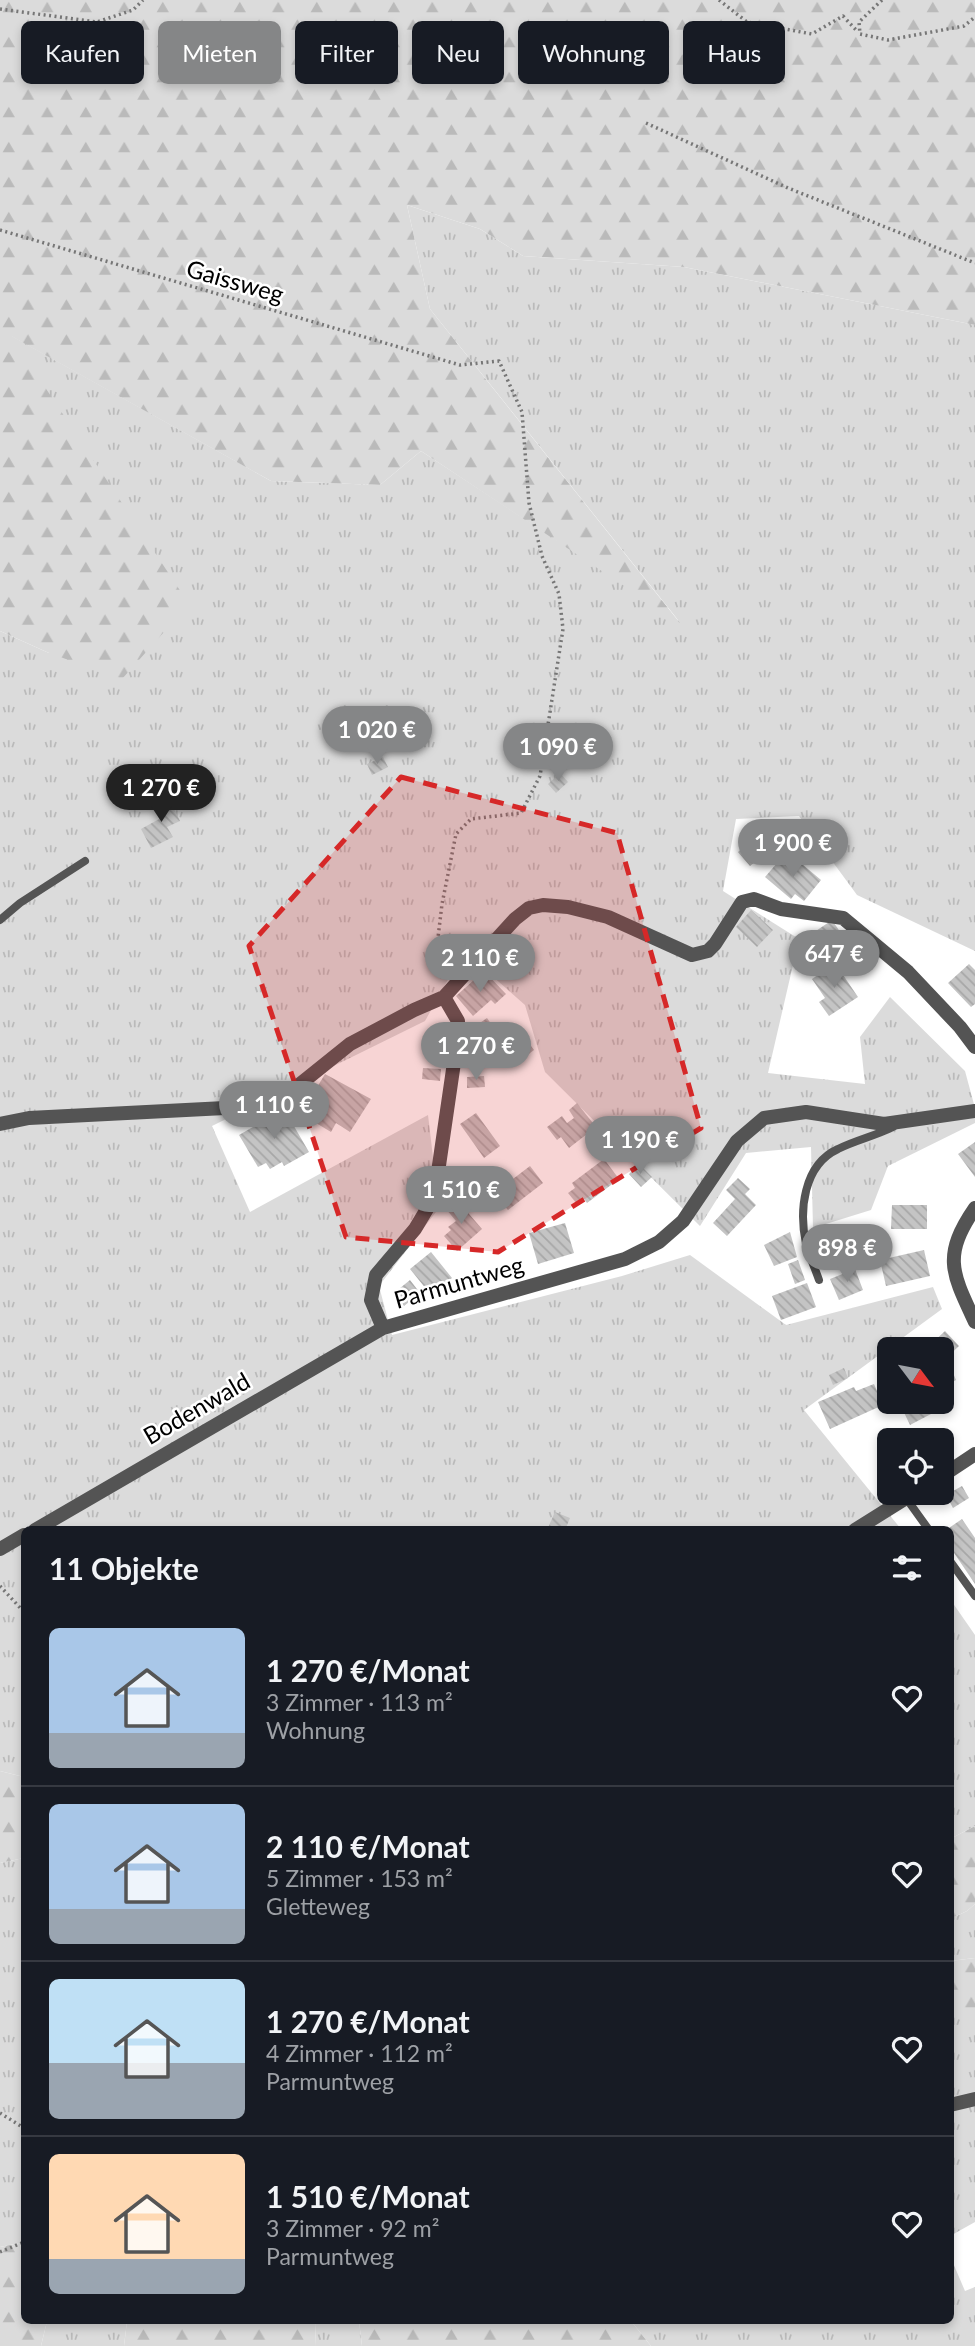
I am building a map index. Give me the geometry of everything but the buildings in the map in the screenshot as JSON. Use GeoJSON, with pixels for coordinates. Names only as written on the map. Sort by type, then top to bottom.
{"type":"FeatureCollection","features":[{"type":"Feature","properties":{"kind":"street"},"geometry":{"type":"LineString","coordinates":[[0,1124],[29,1118],[225,1108],[262,1102],[289,1093],[350,1044],[444,997],[515,919],[529,908],[543,905],[568,907],[608,917],[692,955],[708,951],[743,902],[754,899],[782,909],[843,918],[908,972],[960,1027],[975,1047]]}},
{"type":"Feature","properties":{"kind":"street","name":"Parmuntweg"},"geometry":{"type":"LineString","coordinates":[[444,997],[458,1021],[436,1186],[430,1204],[415,1228],[376,1275],[371,1300],[383,1328],[625,1259],[659,1242],[683,1221],[737,1141],[764,1118],[806,1112],[884,1124],[975,1111]]}},
{"type":"Feature","properties":{"kind":"street"},"geometry":{"type":"LineString","coordinates":[[975,1208],[957,1239],[953,1259],[955,1277],[975,1322]]}},
{"type":"Feature","properties":{"kind":"street","name":"Bodenwald"},"geometry":{"type":"LineString","coordinates":[[41,1526],[383,1328]]}},
{"type":"Feature","properties":{"kind":"street"},"geometry":{"type":"LineString","coordinates":[[954,1468],[975,1454]]}},
{"type":"Feature","properties":{"kind":"street"},"geometry":{"type":"LineString","coordinates":[[861,1526],[894,1505]]}},
{"type":"Feature","properties":{"kind":"street"},"geometry":{"type":"LineString","coordinates":[[0,1549],[21,1537]]}},
{"type":"Feature","properties":{"kind":"street"},"geometry":{"type":"LineString","coordinates":[[954,2104],[975,2099]]}},
{"type":"Feature","properties":{"kind":"lane"},"geometry":{"type":"LineString","coordinates":[[0,920],[20,903],[85,861]]}},
{"type":"Feature","properties":{"kind":"lane"},"geometry":{"type":"LineString","coordinates":[[820,1280],[806,1245],[803,1216],[805,1191],[816,1166],[836,1149],[875,1136],[905,1121]]}},
{"type":"Feature","properties":{"kind":"lane"},"geometry":{"type":"LineString","coordinates":[[915,1505],[927,1526]]}},
{"type":"Feature","properties":{"kind":"lane"},"geometry":{"type":"LineString","coordinates":[[954,1566],[975,1596]]}},
{"type":"Feature","properties":{"kind":"path"},"geometry":{"type":"LineString","coordinates":[[0,9],[97,22],[133,10],[143,0]]}},
{"type":"Feature","properties":{"kind":"path"},"geometry":{"type":"LineString","coordinates":[[719,0],[747,22],[812,34],[843,16],[859,34],[888,40],[964,26],[975,17]]}},
{"type":"Feature","properties":{"kind":"path"},"geometry":{"type":"LineString","coordinates":[[859,34],[859,22],[882,0]]}},
{"type":"Feature","properties":{"kind":"path"},"geometry":{"type":"LineString","coordinates":[[646,123],[788,188],[975,262]]}},
{"type":"Feature","properties":{"kind":"path","name":"Gaissweg"},"geometry":{"type":"LineString","coordinates":[[0,230],[460,365],[499,361],[522,412],[529,503],[542,556],[559,594],[563,629],[540,776],[521,813],[471,820],[456,834],[437,946],[444,997]]}},
{"type":"Feature","properties":{"kind":"path"},"geometry":{"type":"LineString","coordinates":[[0,1586],[21,1609]]}},
{"type":"Feature","properties":{"kind":"path"},"geometry":{"type":"LineString","coordinates":[[0,2113],[21,2127]]}},
{"type":"Feature","properties":{"kind":"path"},"geometry":{"type":"LineString","coordinates":[[0,2252],[21,2243]]}},
{"type":"Feature","properties":{"kind":"highlighted area"},"geometry":{"type":"Polygon","coordinates":[[[401,777],[617,833],[701,1128],[498,1252],[346,1237],[249,946],[401,777]]]}},
{"type":"Feature","properties":{"kind":"green space"},"geometry":{"type":"Polygon","coordinates":[[[0,0],[975,0],[975,325],[684,267],[523,256],[480,229],[407,205],[430,309],[680,623],[421,451],[380,485],[271,481],[11,336],[189,604],[122,679],[49,653],[0,631],[0,0]]]}},
{"type":"Feature","properties":{"kind":"green space"},"geometry":{"type":"Polygon","coordinates":[[[407,205],[480,229],[523,256],[684,267],[975,325],[975,951],[857,895],[799,816],[736,819],[723,891],[799,939],[768,1073],[865,1084],[860,1037],[890,997],[965,1071],[975,1108],[975,1123],[888,1166],[871,1210],[813,1228],[811,1147],[746,1153],[700,1226],[545,1072],[525,1005],[464,951],[425,1021],[212,1126],[250,1212],[428,1115],[439,1208],[379,1286],[392,1335],[622,1276],[690,1255],[786,1325],[933,1287],[942,1309],[904,1337],[877,1337],[877,1357],[804,1410],[877,1500],[877,1505],[881,1505],[899,1526],[21,1526],[21,1776],[0,1771],[0,631],[49,653],[10,335],[271,481],[380,485],[421,451],[678,620],[430,309],[407,205]]]}},
{"type":"Feature","properties":{"kind":"green space"},"geometry":{"type":"Polygon","coordinates":[[[954,1605],[975,1635],[975,1826],[954,1837],[954,1605]]]}},
{"type":"Feature","properties":{"kind":"green space"},"geometry":{"type":"Polygon","coordinates":[[[0,1771],[21,1776],[21,1859],[0,1863],[0,1771]]]}},
{"type":"Feature","properties":{"kind":"green space"},"geometry":{"type":"Polygon","coordinates":[[[975,1826],[975,1904],[954,1917],[954,1837],[975,1826]]]}},
{"type":"Feature","properties":{"kind":"green space"},"geometry":{"type":"Polygon","coordinates":[[[21,1859],[21,2243],[0,2247],[0,1863],[21,1859]]]}},
{"type":"Feature","properties":{"kind":"green space"},"geometry":{"type":"Polygon","coordinates":[[[975,1904],[975,1958],[954,1961],[954,1917],[975,1904]]]}},
{"type":"Feature","properties":{"kind":"green space"},"geometry":{"type":"Polygon","coordinates":[[[975,1958],[975,2019],[954,2019],[954,1961],[975,1958]]]}},
{"type":"Feature","properties":{"kind":"green space"},"geometry":{"type":"Polygon","coordinates":[[[954,2019],[975,2019],[975,2222],[954,2234],[954,2019]]]}},
{"type":"Feature","properties":{"kind":"green space"},"geometry":{"type":"Polygon","coordinates":[[[21,2243],[21,2324],[46,2324],[41,2346],[0,2346],[0,2247],[21,2243]]]}},
{"type":"Feature","properties":{"kind":"green space"},"geometry":{"type":"Polygon","coordinates":[[[954,2265],[965,2291],[975,2287],[975,2346],[651,2346],[633,2324],[954,2324],[954,2265]]]}},
{"type":"Feature","properties":{"kind":"green space"},"geometry":{"type":"Polygon","coordinates":[[[46,2324],[127,2324],[124,2346],[41,2346],[46,2324]]]}},
{"type":"Feature","properties":{"kind":"green space"},"geometry":{"type":"Polygon","coordinates":[[[127,2324],[315,2324],[316,2346],[124,2346],[127,2324]]]}},
{"type":"Feature","properties":{"kind":"green space"},"geometry":{"type":"Polygon","coordinates":[[[315,2324],[359,2324],[362,2346],[316,2346],[315,2324]]]}},
{"type":"Feature","properties":{"kind":"green space"},"geometry":{"type":"Polygon","coordinates":[[[359,2324],[633,2324],[651,2346],[362,2346],[359,2324]]]}}]}
